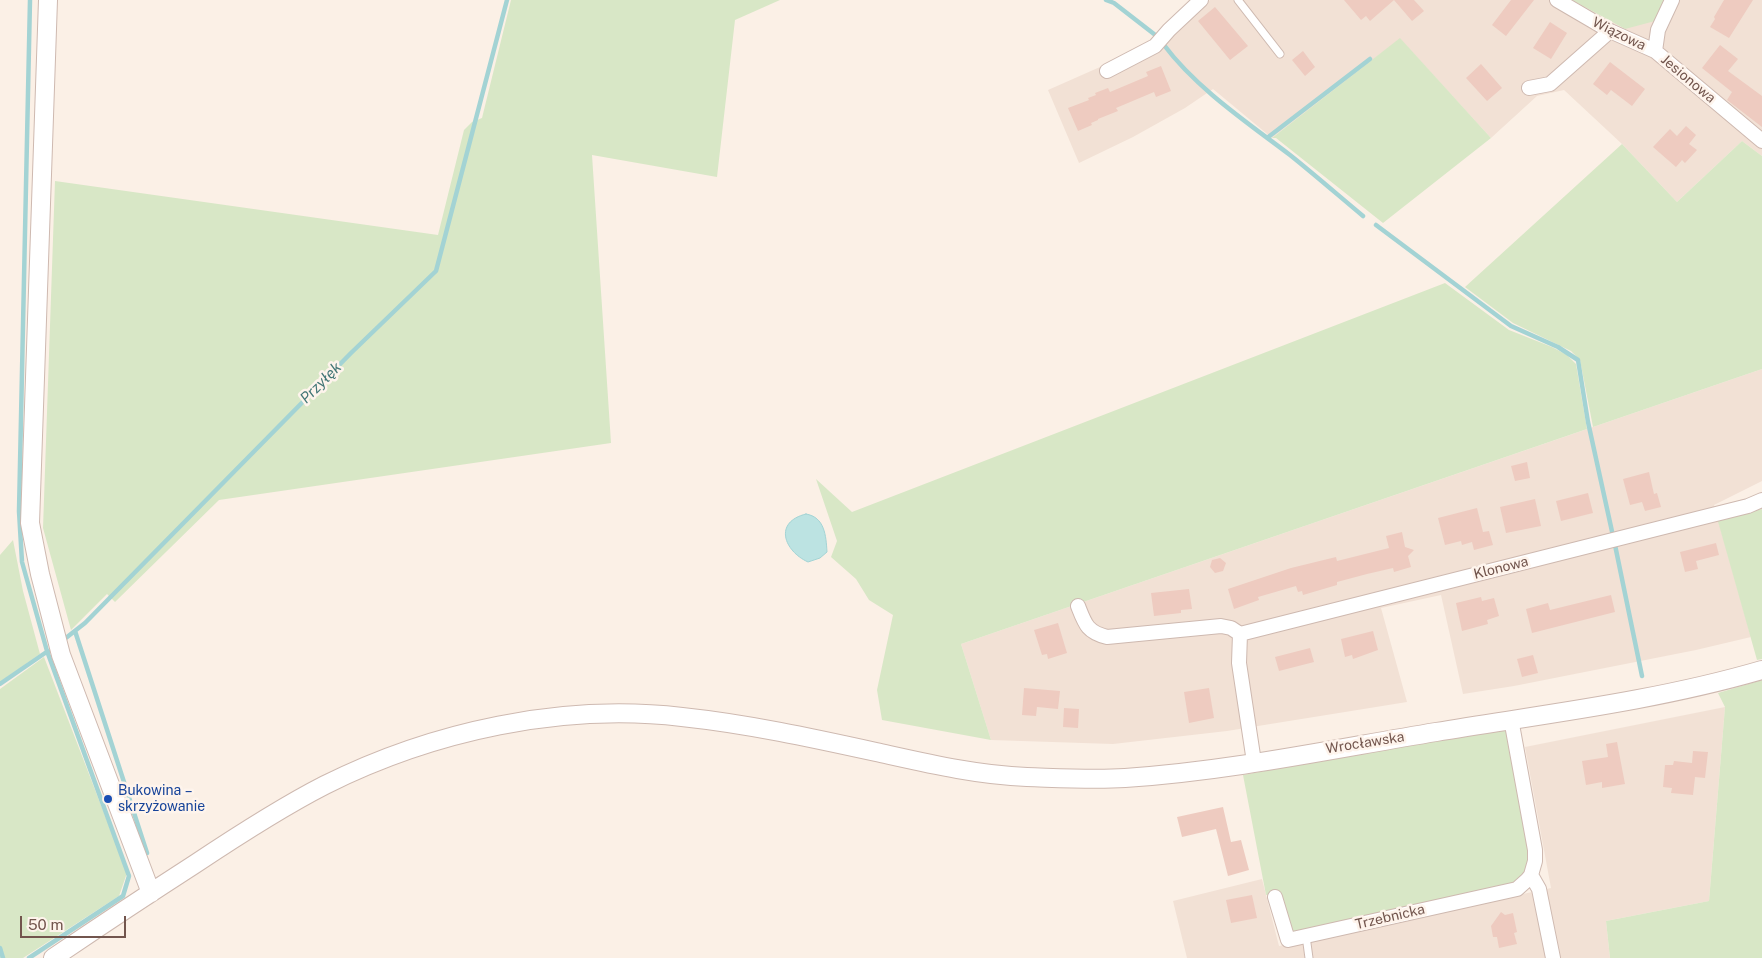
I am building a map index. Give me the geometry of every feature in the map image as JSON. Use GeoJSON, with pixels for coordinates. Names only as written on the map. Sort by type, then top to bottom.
{"type":"FeatureCollection","features":[{"type":"Feature","properties":{"kind":"street"},"geometry":{"type":"LineString","coordinates":[[48,0],[30,523],[40,574],[61,654],[150,893]]}},
{"type":"Feature","properties":{"kind":"street"},"geometry":{"type":"LineString","coordinates":[[1108,71],[1156,46],[1169,30],[1201,0]]}},
{"type":"Feature","properties":{"kind":"street","name":"Wiązowa"},"geometry":{"type":"LineString","coordinates":[[1557,0],[1610,30],[1655,52]]}},
{"type":"Feature","properties":{"kind":"street","name":"Jesionowa"},"geometry":{"type":"LineString","coordinates":[[1672,0],[1658,30],[1655,52],[1762,141]]}},
{"type":"Feature","properties":{"kind":"street"},"geometry":{"type":"LineString","coordinates":[[1529,88],[1550,84],[1610,30]]}},
{"type":"Feature","properties":{"kind":"street","name":"Klonowa"},"geometry":{"type":"LineString","coordinates":[[1240,634],[1748,506],[1762,500]]}},
{"type":"Feature","properties":{"kind":"street"},"geometry":{"type":"LineString","coordinates":[[1078,606],[1084,622],[1091,631],[1107,637],[1221,626],[1231,628],[1240,634],[1240,663],[1254,762]]}},
{"type":"Feature","properties":{"kind":"street","name":"Wrocławska"},"geometry":{"type":"LineString","coordinates":[[53,958],[274,813],[350,774],[435,742],[491,728],[538,720],[604,713],[678,716],[766,730],[964,770],[1023,777],[1119,778],[1161,775],[1254,762],[1511,719],[1681,690],[1762,670]]}},
{"type":"Feature","properties":{"kind":"street"},"geometry":{"type":"LineString","coordinates":[[1511,719],[1534,850],[1535,861],[1531,874],[1539,888],[1553,958]]}},
{"type":"Feature","properties":{"kind":"street","name":"Trzebnicka"},"geometry":{"type":"LineString","coordinates":[[1275,897],[1288,940],[1517,889],[1531,874]]}},
{"type":"Feature","properties":{"kind":"lane"},"geometry":{"type":"LineString","coordinates":[[1238,0],[1280,54]]}},
{"type":"Feature","properties":{"kind":"lane"},"geometry":{"type":"LineString","coordinates":[[1306,936],[1309,958]]}},
{"type":"Feature","properties":{"kind":"shaded area"},"geometry":{"type":"Polygon","coordinates":[[[1210,0],[1572,0],[1625,29],[1666,0],[1762,0],[1762,156],[1742,141],[1677,202],[1622,144],[1564,90],[1537,96],[1491,138],[1400,39],[1272,138],[1213,89],[1185,108],[1133,137],[1079,163],[1048,90],[1100,67],[1158,46],[1210,0]]]}},
{"type":"Feature","properties":{"kind":"shaded area"},"geometry":{"type":"Polygon","coordinates":[[[1762,369],[1762,481],[1714,505],[1751,637],[1696,650],[1514,686],[1463,694],[1441,595],[1381,608],[1407,702],[1227,731],[1113,744],[991,740],[961,644],[1762,369]]]}},
{"type":"Feature","properties":{"kind":"shaded area"},"geometry":{"type":"Polygon","coordinates":[[[1725,707],[1709,901],[1606,921],[1610,958],[1187,958],[1173,901],[1262,879],[1279,946],[1551,888],[1525,747],[1725,707]]]}},
{"type":"Feature","properties":{"kind":"green space"},"geometry":{"type":"Polygon","coordinates":[[[511,0],[780,0],[735,20],[717,177],[592,155],[611,443],[219,500],[115,602],[107,594],[71,630],[43,528],[55,181],[438,235],[464,130],[472,122],[482,118],[511,0]]]}},
{"type":"Feature","properties":{"kind":"green space"},"geometry":{"type":"Polygon","coordinates":[[[1572,0],[1666,0],[1655,21],[1625,29],[1572,0]]]}},
{"type":"Feature","properties":{"kind":"green space"},"geometry":{"type":"Polygon","coordinates":[[[1400,38],[1491,138],[1383,223],[1276,138],[1272,138],[1400,38]]]}},
{"type":"Feature","properties":{"kind":"green space"},"geometry":{"type":"Polygon","coordinates":[[[1742,141],[1762,156],[1762,369],[1593,427],[1580,360],[1571,351],[1513,323],[1465,287],[1622,144],[1677,202],[1742,141]]]}},
{"type":"Feature","properties":{"kind":"green space"},"geometry":{"type":"Polygon","coordinates":[[[1445,283],[1509,330],[1552,347],[1567,355],[1576,364],[1587,429],[961,644],[991,740],[882,720],[877,690],[893,615],[869,600],[856,579],[831,557],[837,541],[816,479],[852,512],[1445,283]]]}},
{"type":"Feature","properties":{"kind":"green space"},"geometry":{"type":"Polygon","coordinates":[[[1762,509],[1762,659],[1757,660],[1717,518],[1762,509]]]}},
{"type":"Feature","properties":{"kind":"green space"},"geometry":{"type":"Polygon","coordinates":[[[13,540],[23,591],[40,654],[0,682],[0,555],[13,540]]]}},
{"type":"Feature","properties":{"kind":"green space"},"geometry":{"type":"Polygon","coordinates":[[[44,657],[127,873],[119,896],[23,958],[0,958],[0,689],[44,657]]]}},
{"type":"Feature","properties":{"kind":"green space"},"geometry":{"type":"Polygon","coordinates":[[[1762,680],[1762,958],[1610,958],[1606,921],[1709,901],[1725,707],[1718,693],[1762,680]]]}},
{"type":"Feature","properties":{"kind":"green space"},"geometry":{"type":"Polygon","coordinates":[[[1500,727],[1508,733],[1513,749],[1531,867],[1522,881],[1298,934],[1290,929],[1278,893],[1266,895],[1243,775],[1500,727]]]}},
{"type":"Feature","properties":{"kind":"water"},"geometry":{"type":"Polygon","coordinates":[[[806,514],[821,523],[825,534],[827,552],[820,558],[808,562],[793,551],[786,537],[789,523],[806,514]]]}},
{"type":"Feature","properties":{"kind":"building"},"geometry":{"type":"Polygon","coordinates":[[[1344,0],[1394,0],[1370,21],[1366,16],[1361,20],[1344,0]]]}},
{"type":"Feature","properties":{"kind":"building"},"geometry":{"type":"Polygon","coordinates":[[[1394,0],[1414,0],[1424,11],[1412,21],[1394,0]]]}},
{"type":"Feature","properties":{"kind":"building"},"geometry":{"type":"Polygon","coordinates":[[[1511,0],[1534,0],[1506,36],[1492,25],[1511,0]]]}},
{"type":"Feature","properties":{"kind":"building"},"geometry":{"type":"Polygon","coordinates":[[[1724,0],[1753,0],[1729,38],[1710,27],[1724,0]]]}},
{"type":"Feature","properties":{"kind":"building"},"geometry":{"type":"Polygon","coordinates":[[[1215,7],[1248,46],[1230,60],[1198,21],[1215,7]]]}},
{"type":"Feature","properties":{"kind":"building"},"geometry":{"type":"Polygon","coordinates":[[[1550,22],[1567,33],[1551,59],[1533,48],[1550,22]]]}},
{"type":"Feature","properties":{"kind":"building"},"geometry":{"type":"Polygon","coordinates":[[[1720,45],[1738,59],[1728,71],[1762,96],[1762,127],[1727,100],[1732,92],[1702,68],[1720,45]]]}},
{"type":"Feature","properties":{"kind":"building"},"geometry":{"type":"Polygon","coordinates":[[[1303,51],[1315,67],[1305,76],[1292,60],[1303,51]]]}},
{"type":"Feature","properties":{"kind":"building"},"geometry":{"type":"Polygon","coordinates":[[[1610,62],[1645,89],[1632,106],[1611,90],[1607,95],[1593,84],[1610,62]]]}},
{"type":"Feature","properties":{"kind":"building"},"geometry":{"type":"Polygon","coordinates":[[[1481,64],[1502,88],[1487,101],[1466,78],[1481,64]]]}},
{"type":"Feature","properties":{"kind":"building"},"geometry":{"type":"Polygon","coordinates":[[[1161,66],[1171,91],[1156,97],[1154,92],[1116,108],[1118,111],[1098,119],[1091,123],[1092,125],[1078,131],[1068,108],[1089,100],[1088,98],[1096,95],[1095,93],[1108,88],[1110,92],[1148,76],[1146,72],[1161,66]]]}},
{"type":"Feature","properties":{"kind":"building"},"geometry":{"type":"Polygon","coordinates":[[[1686,126],[1696,135],[1689,144],[1697,150],[1685,163],[1682,160],[1676,167],[1653,147],[1670,129],[1677,136],[1686,126]]]}},
{"type":"Feature","properties":{"kind":"building"},"geometry":{"type":"Polygon","coordinates":[[[1527,462],[1530,478],[1515,481],[1511,466],[1527,462]]]}},
{"type":"Feature","properties":{"kind":"building"},"geometry":{"type":"Polygon","coordinates":[[[1649,472],[1654,494],[1657,493],[1661,507],[1645,511],[1642,502],[1630,505],[1623,479],[1649,472]]]}},
{"type":"Feature","properties":{"kind":"building"},"geometry":{"type":"Polygon","coordinates":[[[1588,493],[1593,513],[1561,521],[1556,501],[1588,493]]]}},
{"type":"Feature","properties":{"kind":"building"},"geometry":{"type":"Polygon","coordinates":[[[1535,499],[1541,526],[1506,533],[1500,507],[1535,499]]]}},
{"type":"Feature","properties":{"kind":"building"},"geometry":{"type":"Polygon","coordinates":[[[1477,508],[1483,532],[1489,531],[1493,545],[1474,550],[1472,542],[1462,545],[1461,541],[1445,545],[1438,518],[1477,508]]]}},
{"type":"Feature","properties":{"kind":"building"},"geometry":{"type":"Polygon","coordinates":[[[1402,532],[1405,547],[1414,550],[1408,556],[1411,567],[1394,572],[1393,568],[1367,574],[1337,582],[1337,585],[1303,595],[1302,591],[1298,592],[1296,586],[1258,597],[1259,600],[1234,609],[1228,589],[1291,568],[1336,557],[1337,561],[1389,548],[1386,536],[1402,532]]]}},
{"type":"Feature","properties":{"kind":"building"},"geometry":{"type":"Polygon","coordinates":[[[1716,543],[1719,555],[1696,561],[1698,569],[1685,572],[1680,552],[1716,543]]]}},
{"type":"Feature","properties":{"kind":"building"},"geometry":{"type":"Polygon","coordinates":[[[1220,558],[1226,563],[1223,571],[1215,573],[1210,567],[1212,560],[1220,558]]]}},
{"type":"Feature","properties":{"kind":"building"},"geometry":{"type":"Polygon","coordinates":[[[1189,589],[1192,609],[1181,610],[1181,613],[1154,616],[1151,593],[1189,589]]]}},
{"type":"Feature","properties":{"kind":"building"},"geometry":{"type":"Polygon","coordinates":[[[1611,595],[1615,612],[1532,633],[1526,609],[1548,603],[1550,610],[1611,595]]]}},
{"type":"Feature","properties":{"kind":"building"},"geometry":{"type":"Polygon","coordinates":[[[1481,597],[1482,601],[1494,598],[1499,616],[1487,620],[1488,624],[1462,631],[1456,603],[1481,597]]]}},
{"type":"Feature","properties":{"kind":"building"},"geometry":{"type":"Polygon","coordinates":[[[1058,623],[1067,653],[1048,659],[1047,654],[1042,655],[1034,630],[1058,623]]]}},
{"type":"Feature","properties":{"kind":"building"},"geometry":{"type":"Polygon","coordinates":[[[1373,631],[1378,650],[1353,659],[1352,655],[1345,657],[1341,639],[1373,631]]]}},
{"type":"Feature","properties":{"kind":"building"},"geometry":{"type":"Polygon","coordinates":[[[1310,648],[1314,662],[1279,671],[1275,657],[1310,648]]]}},
{"type":"Feature","properties":{"kind":"building"},"geometry":{"type":"Polygon","coordinates":[[[1533,655],[1538,673],[1522,677],[1517,659],[1533,655]]]}},
{"type":"Feature","properties":{"kind":"building"},"geometry":{"type":"Polygon","coordinates":[[[1024,688],[1060,691],[1058,709],[1037,707],[1036,716],[1022,715],[1024,688]]]}},
{"type":"Feature","properties":{"kind":"building"},"geometry":{"type":"Polygon","coordinates":[[[1209,688],[1214,718],[1189,723],[1184,692],[1209,688]]]}},
{"type":"Feature","properties":{"kind":"building"},"geometry":{"type":"Polygon","coordinates":[[[1064,708],[1079,709],[1078,728],[1063,727],[1064,708]]]}},
{"type":"Feature","properties":{"kind":"building"},"geometry":{"type":"Polygon","coordinates":[[[1617,742],[1625,784],[1602,788],[1602,782],[1586,785],[1582,761],[1608,757],[1606,744],[1617,742]]]}},
{"type":"Feature","properties":{"kind":"building"},"geometry":{"type":"Polygon","coordinates":[[[1693,751],[1708,752],[1705,778],[1695,777],[1693,795],[1671,793],[1672,788],[1663,787],[1665,765],[1673,765],[1674,761],[1692,763],[1693,751]]]}},
{"type":"Feature","properties":{"kind":"building"},"geometry":{"type":"Polygon","coordinates":[[[1223,807],[1231,842],[1241,840],[1249,870],[1228,876],[1216,829],[1182,837],[1177,817],[1223,807]]]}},
{"type":"Feature","properties":{"kind":"building"},"geometry":{"type":"Polygon","coordinates":[[[1252,895],[1257,918],[1231,923],[1226,900],[1252,895]]]}},
{"type":"Feature","properties":{"kind":"building"},"geometry":{"type":"Polygon","coordinates":[[[1501,912],[1505,915],[1513,913],[1517,932],[1514,933],[1517,944],[1499,948],[1497,937],[1493,937],[1491,926],[1501,912]]]}},
{"type":"Feature","properties":{"kind":"waterway"},"geometry":{"type":"LineString","coordinates":[[29,958],[123,896],[129,876],[47,651],[22,562],[19,511],[30,0]]}},
{"type":"Feature","properties":{"kind":"waterway","name":"Przyłęk"},"geometry":{"type":"LineString","coordinates":[[62,641],[85,623],[351,353],[436,271],[507,0]]}},
{"type":"Feature","properties":{"kind":"waterway"},"geometry":{"type":"LineString","coordinates":[[1106,0],[1114,3],[1154,34]]}},
{"type":"Feature","properties":{"kind":"waterway"},"geometry":{"type":"LineString","coordinates":[[1164,45],[1191,76],[1207,90],[1290,155],[1363,216]]}},
{"type":"Feature","properties":{"kind":"waterway"},"geometry":{"type":"LineString","coordinates":[[1267,138],[1370,59]]}},
{"type":"Feature","properties":{"kind":"waterway"},"geometry":{"type":"LineString","coordinates":[[1376,225],[1511,326],[1558,347],[1578,360],[1588,422],[1613,536]]}},
{"type":"Feature","properties":{"kind":"waterway"},"geometry":{"type":"LineString","coordinates":[[1615,545],[1642,676]]}},
{"type":"Feature","properties":{"kind":"waterway"},"geometry":{"type":"LineString","coordinates":[[75,631],[147,853]]}},
{"type":"Feature","properties":{"kind":"waterway","name":"Przyłęk"},"geometry":{"type":"LineString","coordinates":[[0,684],[48,651]]}},
{"type":"Feature","properties":{"kind":"waterway"},"geometry":{"type":"LineString","coordinates":[[0,948],[3,958]]}},
{"type":"Feature","properties":{"kind":"place","name":"Bukowina – skrzyżowanie"},"geometry":{"type":"Point","coordinates":[108,799]}}]}
